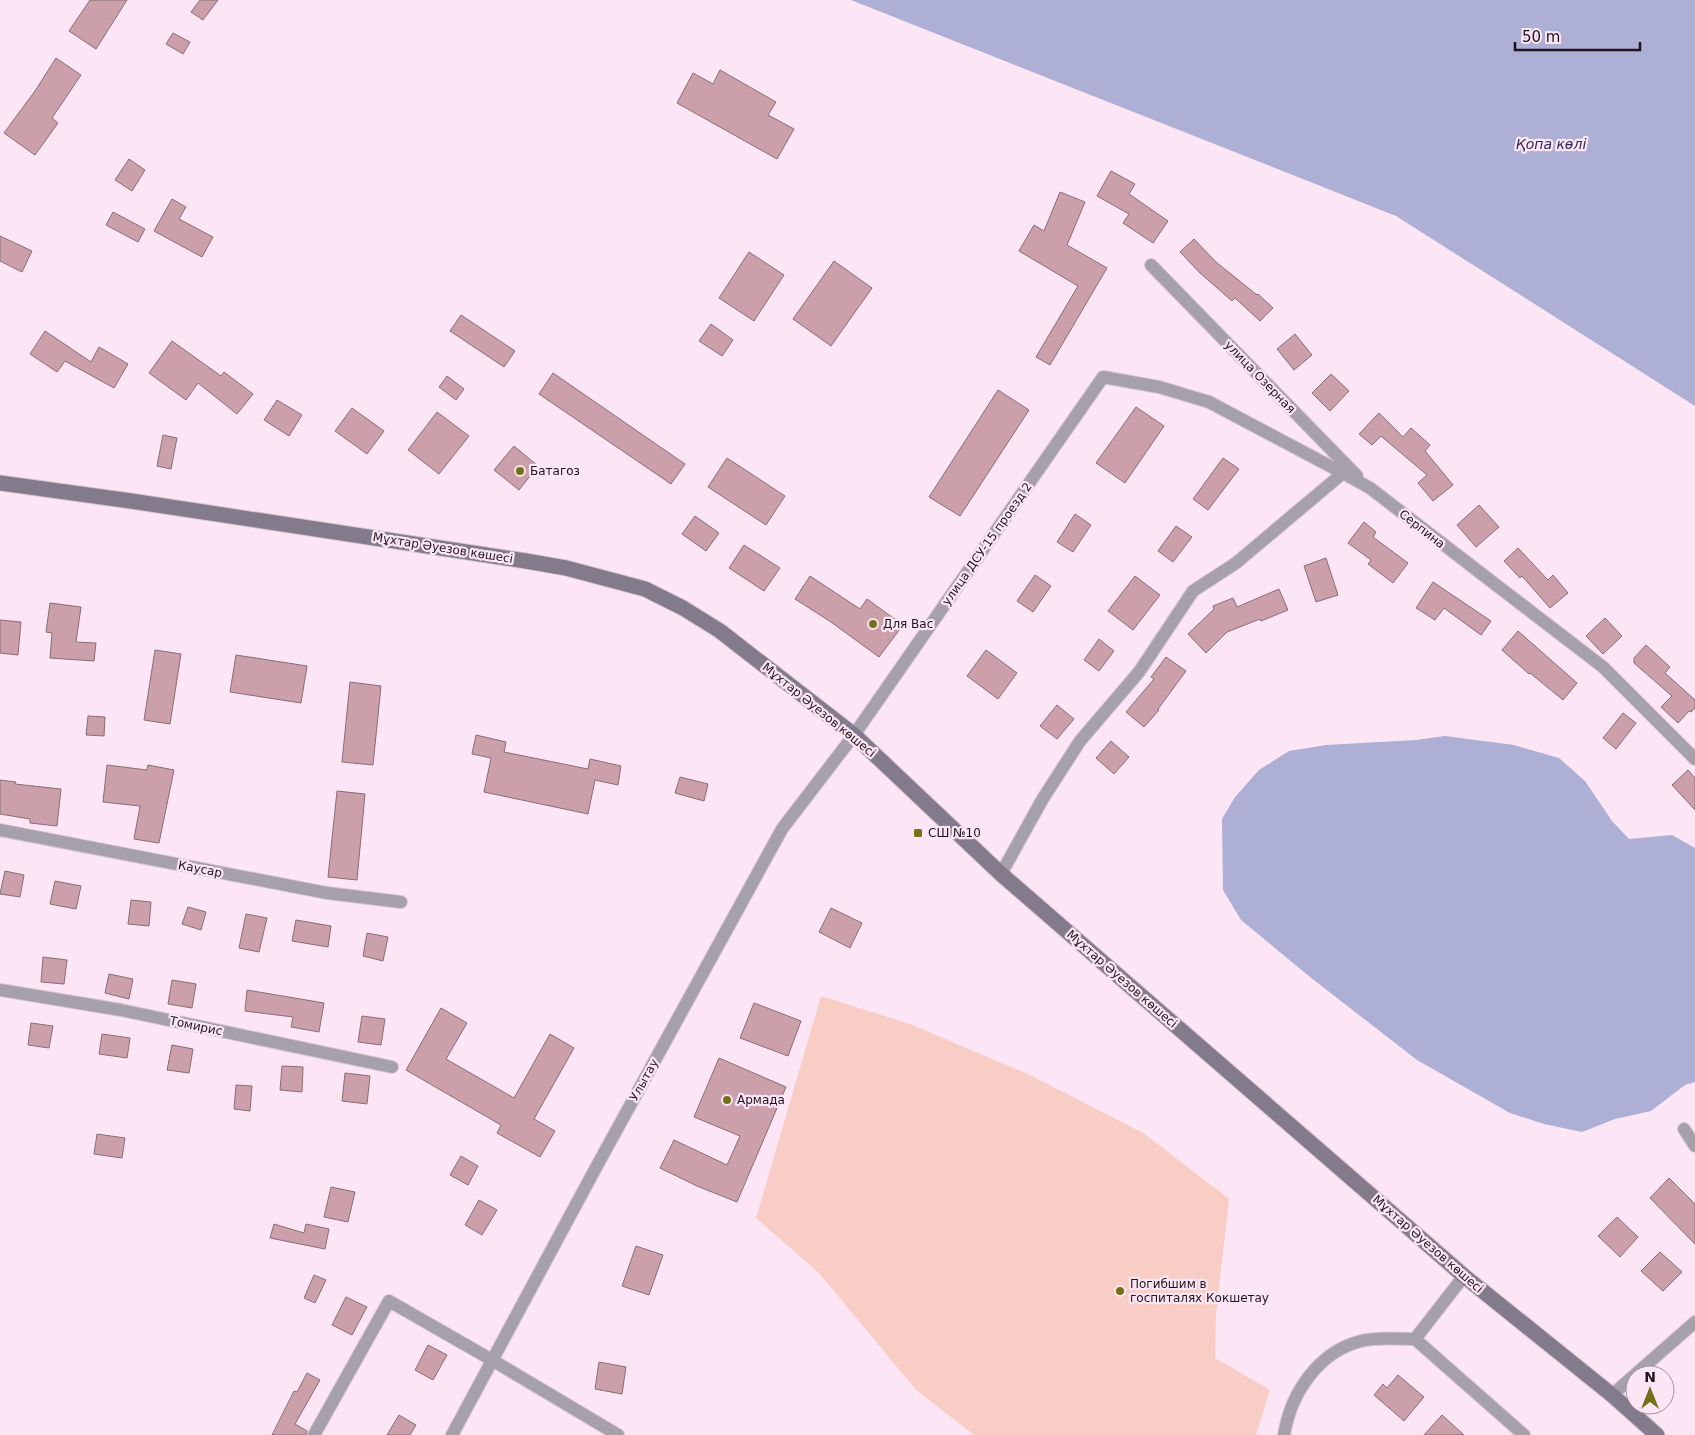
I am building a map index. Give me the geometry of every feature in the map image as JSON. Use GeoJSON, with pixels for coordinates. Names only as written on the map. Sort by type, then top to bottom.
{"type":"FeatureCollection","features":[{"type":"Feature","properties":{"kind":"main road","name":"Мұхтар Әуезов көшесі"},"geometry":{"type":"LineString","coordinates":[[0,483],[131,500],[566,568],[645,589],[683,608],[720,631],[854,736],[1001,874],[1464,1276],[1612,1395],[1656,1435]]}},
{"type":"Feature","properties":{"kind":"street","name":"улица Озерная"},"geometry":{"type":"LineString","coordinates":[[1151,265],[1370,488]]}},
{"type":"Feature","properties":{"kind":"street","name":"Серпина"},"geometry":{"type":"LineString","coordinates":[[1103,377],[1159,387],[1209,402],[1370,488],[1603,668],[1695,759]]}},
{"type":"Feature","properties":{"kind":"street","name":"улица ДСУ-15 проезд 2"},"geometry":{"type":"LineString","coordinates":[[854,736],[1103,377]]}},
{"type":"Feature","properties":{"kind":"street"},"geometry":{"type":"LineString","coordinates":[[1001,874],[1042,800],[1080,741],[1139,672],[1193,591],[1236,563],[1343,472]]}},
{"type":"Feature","properties":{"kind":"street","name":"Улытау"},"geometry":{"type":"LineString","coordinates":[[452,1435],[782,829],[854,736]]}},
{"type":"Feature","properties":{"kind":"street","name":"Каусар"},"geometry":{"type":"LineString","coordinates":[[0,830],[327,893],[401,902]]}},
{"type":"Feature","properties":{"kind":"street","name":"Томирис"},"geometry":{"type":"LineString","coordinates":[[0,990],[121,1010],[392,1067]]}},
{"type":"Feature","properties":{"kind":"street"},"geometry":{"type":"LineString","coordinates":[[1684,1129],[1695,1146]]}},
{"type":"Feature","properties":{"kind":"street"},"geometry":{"type":"LineString","coordinates":[[1415,1340],[1464,1276]]}},
{"type":"Feature","properties":{"kind":"street"},"geometry":{"type":"LineString","coordinates":[[314,1435],[389,1301],[618,1435]]}},
{"type":"Feature","properties":{"kind":"street"},"geometry":{"type":"LineString","coordinates":[[1612,1395],[1695,1322]]}},
{"type":"Feature","properties":{"kind":"street"},"geometry":{"type":"LineString","coordinates":[[1284,1435],[1297,1394],[1308,1376],[1326,1359],[1342,1348],[1362,1341],[1386,1338],[1415,1340],[1524,1435]]}},
{"type":"Feature","properties":{"kind":"shaded area"},"geometry":{"type":"Polygon","coordinates":[[[821,996],[910,1024],[1030,1075],[1145,1134],[1229,1199],[1216,1314],[1215,1358],[1270,1390],[1256,1435],[974,1435],[916,1390],[819,1273],[756,1218],[821,996]]]}},
{"type":"Feature","properties":{"kind":"water","name":"Қопа көлі"},"geometry":{"type":"Polygon","coordinates":[[[851,0],[1695,0],[1695,406],[1396,216],[851,0]]]}},
{"type":"Feature","properties":{"kind":"water"},"geometry":{"type":"Polygon","coordinates":[[[1445,736],[1514,745],[1559,758],[1585,781],[1612,821],[1629,839],[1672,835],[1695,848],[1695,1082],[1685,1085],[1651,1111],[1615,1119],[1582,1132],[1544,1124],[1510,1113],[1417,1060],[1310,977],[1241,920],[1223,890],[1222,819],[1235,797],[1259,770],[1289,751],[1326,745],[1416,740],[1445,736]]]}},
{"type":"Feature","properties":{"kind":"building"},"geometry":{"type":"Polygon","coordinates":[[[90,0],[127,0],[96,49],[69,31],[90,0]]]}},
{"type":"Feature","properties":{"kind":"building"},"geometry":{"type":"Polygon","coordinates":[[[200,0],[218,0],[203,20],[191,12],[200,0]]]}},
{"type":"Feature","properties":{"kind":"building"},"geometry":{"type":"Polygon","coordinates":[[[173,33],[190,42],[183,54],[166,44],[173,33]]]}},
{"type":"Feature","properties":{"kind":"building"},"geometry":{"type":"Polygon","coordinates":[[[56,58],[81,75],[52,118],[58,123],[35,155],[4,133],[35,91],[56,58]]]}},
{"type":"Feature","properties":{"kind":"building"},"geometry":{"type":"Polygon","coordinates":[[[720,70],[776,102],[768,115],[794,129],[777,159],[677,103],[693,73],[713,84],[720,70]]]}},
{"type":"Feature","properties":{"kind":"building"},"geometry":{"type":"Polygon","coordinates":[[[129,159],[145,170],[132,191],[115,180],[129,159]]]}},
{"type":"Feature","properties":{"kind":"building"},"geometry":{"type":"Polygon","coordinates":[[[1111,171],[1135,184],[1129,194],[1168,221],[1153,243],[1123,223],[1129,214],[1097,196],[1111,171]]]}},
{"type":"Feature","properties":{"kind":"building"},"geometry":{"type":"Polygon","coordinates":[[[1060,192],[1085,202],[1067,245],[1107,268],[1050,365],[1036,357],[1078,286],[1019,251],[1034,225],[1044,231],[1060,192]]]}},
{"type":"Feature","properties":{"kind":"building"},"geometry":{"type":"Polygon","coordinates":[[[172,199],[186,207],[179,219],[213,237],[202,257],[154,231],[172,199]]]}},
{"type":"Feature","properties":{"kind":"building"},"geometry":{"type":"Polygon","coordinates":[[[113,212],[145,229],[138,242],[106,225],[113,212]]]}},
{"type":"Feature","properties":{"kind":"building"},"geometry":{"type":"Polygon","coordinates":[[[0,236],[32,251],[22,272],[0,261],[0,236]]]}},
{"type":"Feature","properties":{"kind":"building"},"geometry":{"type":"Polygon","coordinates":[[[1194,239],[1216,262],[1273,308],[1260,321],[1235,298],[1232,301],[1200,273],[1180,252],[1194,239]]]}},
{"type":"Feature","properties":{"kind":"building"},"geometry":{"type":"Polygon","coordinates":[[[749,252],[784,275],[754,321],[719,298],[749,252]]]}},
{"type":"Feature","properties":{"kind":"building"},"geometry":{"type":"Polygon","coordinates":[[[834,261],[872,288],[831,346],[793,319],[834,261]]]}},
{"type":"Feature","properties":{"kind":"building"},"geometry":{"type":"Polygon","coordinates":[[[461,315],[515,351],[504,367],[450,331],[461,315]]]}},
{"type":"Feature","properties":{"kind":"building"},"geometry":{"type":"Polygon","coordinates":[[[711,324],[733,340],[722,356],[699,341],[711,324]]]}},
{"type":"Feature","properties":{"kind":"building"},"geometry":{"type":"Polygon","coordinates":[[[45,331],[91,362],[99,347],[128,364],[114,388],[65,361],[57,372],[30,354],[45,331]]]}},
{"type":"Feature","properties":{"kind":"building"},"geometry":{"type":"Polygon","coordinates":[[[1295,334],[1312,355],[1294,370],[1277,349],[1295,334]]]}},
{"type":"Feature","properties":{"kind":"building"},"geometry":{"type":"Polygon","coordinates":[[[172,341],[221,376],[224,372],[253,394],[237,414],[198,383],[186,400],[149,373],[172,341]]]}},
{"type":"Feature","properties":{"kind":"building"},"geometry":{"type":"Polygon","coordinates":[[[553,373],[685,464],[671,484],[539,394],[553,373]]]}},
{"type":"Feature","properties":{"kind":"building"},"geometry":{"type":"Polygon","coordinates":[[[1331,374],[1349,391],[1330,411],[1312,393],[1331,374]]]}},
{"type":"Feature","properties":{"kind":"building"},"geometry":{"type":"Polygon","coordinates":[[[447,376],[464,389],[456,400],[439,387],[447,376]]]}},
{"type":"Feature","properties":{"kind":"building"},"geometry":{"type":"Polygon","coordinates":[[[998,390],[1029,410],[960,516],[929,497],[998,390]]]}},
{"type":"Feature","properties":{"kind":"building"},"geometry":{"type":"Polygon","coordinates":[[[277,400],[302,415],[289,436],[264,420],[277,400]]]}},
{"type":"Feature","properties":{"kind":"building"},"geometry":{"type":"Polygon","coordinates":[[[1136,407],[1164,426],[1125,483],[1096,463],[1136,407]]]}},
{"type":"Feature","properties":{"kind":"building"},"geometry":{"type":"Polygon","coordinates":[[[352,408],[384,431],[367,454],[335,431],[352,408]]]}},
{"type":"Feature","properties":{"kind":"building"},"geometry":{"type":"Polygon","coordinates":[[[437,412],[469,436],[439,474],[408,450],[437,412]]]}},
{"type":"Feature","properties":{"kind":"building"},"geometry":{"type":"Polygon","coordinates":[[[1379,413],[1403,437],[1411,428],[1430,445],[1425,451],[1453,485],[1433,501],[1418,483],[1427,475],[1381,436],[1372,445],[1359,434],[1379,413]]]}},
{"type":"Feature","properties":{"kind":"building"},"geometry":{"type":"Polygon","coordinates":[[[163,435],[177,438],[171,469],[157,466],[163,435]]]}},
{"type":"Feature","properties":{"kind":"building"},"geometry":{"type":"Polygon","coordinates":[[[514,446],[538,466],[519,490],[494,470],[514,446]]]}},
{"type":"Feature","properties":{"kind":"building"},"geometry":{"type":"Polygon","coordinates":[[[727,458],[785,496],[766,525],[708,487],[727,458]]]}},
{"type":"Feature","properties":{"kind":"building"},"geometry":{"type":"Polygon","coordinates":[[[1223,458],[1239,469],[1208,510],[1193,499],[1223,458]]]}},
{"type":"Feature","properties":{"kind":"building"},"geometry":{"type":"Polygon","coordinates":[[[1479,505],[1499,527],[1476,547],[1457,525],[1479,505]]]}},
{"type":"Feature","properties":{"kind":"building"},"geometry":{"type":"Polygon","coordinates":[[[1075,514],[1091,525],[1073,552],[1057,542],[1075,514]]]}},
{"type":"Feature","properties":{"kind":"building"},"geometry":{"type":"Polygon","coordinates":[[[695,516],[719,533],[706,551],[682,534],[695,516]]]}},
{"type":"Feature","properties":{"kind":"building"},"geometry":{"type":"Polygon","coordinates":[[[1364,522],[1376,532],[1373,537],[1408,563],[1393,583],[1368,564],[1371,560],[1348,543],[1364,522]]]}},
{"type":"Feature","properties":{"kind":"building"},"geometry":{"type":"Polygon","coordinates":[[[1176,526],[1192,537],[1173,562],[1158,551],[1176,526]]]}},
{"type":"Feature","properties":{"kind":"building"},"geometry":{"type":"Polygon","coordinates":[[[744,545],[780,568],[764,591],[729,568],[744,545]]]}},
{"type":"Feature","properties":{"kind":"building"},"geometry":{"type":"Polygon","coordinates":[[[1518,548],[1548,580],[1553,575],[1568,593],[1550,608],[1522,576],[1520,578],[1504,561],[1518,548]]]}},
{"type":"Feature","properties":{"kind":"building"},"geometry":{"type":"Polygon","coordinates":[[[1326,558],[1338,595],[1316,602],[1304,566],[1326,558]]]}},
{"type":"Feature","properties":{"kind":"building"},"geometry":{"type":"Polygon","coordinates":[[[1035,575],[1051,586],[1033,612],[1017,601],[1035,575]]]}},
{"type":"Feature","properties":{"kind":"building"},"geometry":{"type":"Polygon","coordinates":[[[810,576],[860,609],[867,599],[903,625],[879,657],[831,622],[795,599],[810,576]]]}},
{"type":"Feature","properties":{"kind":"building"},"geometry":{"type":"Polygon","coordinates":[[[1135,576],[1160,595],[1133,630],[1108,611],[1135,576]]]}},
{"type":"Feature","properties":{"kind":"building"},"geometry":{"type":"Polygon","coordinates":[[[1433,582],[1491,621],[1481,635],[1444,608],[1435,620],[1416,608],[1433,582]]]}},
{"type":"Feature","properties":{"kind":"building"},"geometry":{"type":"Polygon","coordinates":[[[1279,589],[1288,610],[1227,632],[1206,653],[1188,634],[1214,609],[1213,606],[1233,598],[1237,607],[1279,589]]]}},
{"type":"Feature","properties":{"kind":"building"},"geometry":{"type":"Polygon","coordinates":[[[50,603],[81,607],[76,642],[96,643],[94,661],[50,658],[52,633],[46,632],[50,603]]]}},
{"type":"Feature","properties":{"kind":"building"},"geometry":{"type":"Polygon","coordinates":[[[1605,618],[1622,636],[1603,654],[1586,636],[1605,618]]]}},
{"type":"Feature","properties":{"kind":"building"},"geometry":{"type":"Polygon","coordinates":[[[0,620],[21,622],[18,655],[0,653],[0,620]]]}},
{"type":"Feature","properties":{"kind":"building"},"geometry":{"type":"Polygon","coordinates":[[[1518,631],[1577,683],[1563,700],[1502,650],[1518,631]]]}},
{"type":"Feature","properties":{"kind":"building"},"geometry":{"type":"Polygon","coordinates":[[[1099,639],[1114,651],[1099,671],[1084,660],[1099,639]]]}},
{"type":"Feature","properties":{"kind":"building"},"geometry":{"type":"Polygon","coordinates":[[[1646,645],[1670,667],[1665,673],[1695,700],[1695,708],[1691,712],[1689,711],[1678,723],[1661,707],[1672,696],[1634,663],[1634,658],[1646,645]]]}},
{"type":"Feature","properties":{"kind":"building"},"geometry":{"type":"Polygon","coordinates":[[[155,650],[181,654],[170,724],[144,720],[155,650]]]}},
{"type":"Feature","properties":{"kind":"building"},"geometry":{"type":"Polygon","coordinates":[[[986,650],[1017,673],[998,699],[967,676],[986,650]]]}},
{"type":"Feature","properties":{"kind":"building"},"geometry":{"type":"Polygon","coordinates":[[[236,655],[307,666],[301,703],[230,692],[236,655]]]}},
{"type":"Feature","properties":{"kind":"building"},"geometry":{"type":"Polygon","coordinates":[[[1166,657],[1186,671],[1159,710],[1144,727],[1126,712],[1154,679],[1151,677],[1166,657]]]}},
{"type":"Feature","properties":{"kind":"building"},"geometry":{"type":"Polygon","coordinates":[[[350,682],[381,686],[373,765],[342,762],[350,682]]]}},
{"type":"Feature","properties":{"kind":"building"},"geometry":{"type":"Polygon","coordinates":[[[1057,705],[1074,719],[1057,739],[1040,726],[1057,705]]]}},
{"type":"Feature","properties":{"kind":"building"},"geometry":{"type":"Polygon","coordinates":[[[1623,713],[1636,723],[1616,749],[1603,738],[1623,713]]]}},
{"type":"Feature","properties":{"kind":"building"},"geometry":{"type":"Polygon","coordinates":[[[88,716],[105,717],[104,736],[86,735],[88,716]]]}},
{"type":"Feature","properties":{"kind":"building"},"geometry":{"type":"Polygon","coordinates":[[[476,735],[506,742],[504,752],[588,769],[590,759],[621,766],[618,785],[595,780],[588,814],[484,792],[491,758],[472,754],[476,735]]]}},
{"type":"Feature","properties":{"kind":"building"},"geometry":{"type":"Polygon","coordinates":[[[1111,741],[1129,757],[1114,774],[1096,758],[1111,741]]]}},
{"type":"Feature","properties":{"kind":"building"},"geometry":{"type":"Polygon","coordinates":[[[107,765],[147,770],[148,765],[174,770],[159,843],[134,839],[140,806],[103,802],[107,765]]]}},
{"type":"Feature","properties":{"kind":"building"},"geometry":{"type":"Polygon","coordinates":[[[1688,770],[1695,778],[1695,810],[1672,785],[1688,770]]]}},
{"type":"Feature","properties":{"kind":"building"},"geometry":{"type":"Polygon","coordinates":[[[680,777],[708,784],[704,801],[675,793],[680,777]]]}},
{"type":"Feature","properties":{"kind":"building"},"geometry":{"type":"Polygon","coordinates":[[[0,780],[16,782],[15,784],[61,789],[57,826],[30,823],[30,819],[0,814],[0,780]]]}},
{"type":"Feature","properties":{"kind":"building"},"geometry":{"type":"Polygon","coordinates":[[[337,791],[365,794],[357,880],[328,877],[337,791]]]}},
{"type":"Feature","properties":{"kind":"building"},"geometry":{"type":"Polygon","coordinates":[[[5,871],[24,875],[20,897],[0,894],[5,871]]]}},
{"type":"Feature","properties":{"kind":"building"},"geometry":{"type":"Polygon","coordinates":[[[55,881],[81,886],[76,909],[50,904],[55,881]]]}},
{"type":"Feature","properties":{"kind":"building"},"geometry":{"type":"Polygon","coordinates":[[[131,900],[151,902],[149,926],[128,924],[131,900]]]}},
{"type":"Feature","properties":{"kind":"building"},"geometry":{"type":"Polygon","coordinates":[[[188,907],[206,912],[201,930],[182,924],[188,907]]]}},
{"type":"Feature","properties":{"kind":"building"},"geometry":{"type":"Polygon","coordinates":[[[831,908],[862,923],[850,948],[819,932],[831,908]]]}},
{"type":"Feature","properties":{"kind":"building"},"geometry":{"type":"Polygon","coordinates":[[[246,914],[267,918],[259,952],[239,948],[246,914]]]}},
{"type":"Feature","properties":{"kind":"building"},"geometry":{"type":"Polygon","coordinates":[[[296,920],[331,926],[328,947],[292,941],[296,920]]]}},
{"type":"Feature","properties":{"kind":"building"},"geometry":{"type":"Polygon","coordinates":[[[367,933],[388,937],[383,961],[363,956],[367,933]]]}},
{"type":"Feature","properties":{"kind":"building"},"geometry":{"type":"Polygon","coordinates":[[[43,957],[67,960],[64,984],[41,982],[43,957]]]}},
{"type":"Feature","properties":{"kind":"building"},"geometry":{"type":"Polygon","coordinates":[[[109,974],[133,979],[129,999],[105,993],[109,974]]]}},
{"type":"Feature","properties":{"kind":"building"},"geometry":{"type":"Polygon","coordinates":[[[172,980],[196,984],[192,1008],[168,1004],[172,980]]]}},
{"type":"Feature","properties":{"kind":"building"},"geometry":{"type":"Polygon","coordinates":[[[247,990],[324,1003],[319,1032],[291,1027],[293,1017],[245,1011],[247,990]]]}},
{"type":"Feature","properties":{"kind":"building"},"geometry":{"type":"Polygon","coordinates":[[[754,1003],[801,1021],[788,1056],[740,1038],[754,1003]]]}},
{"type":"Feature","properties":{"kind":"building"},"geometry":{"type":"Polygon","coordinates":[[[441,1008],[467,1023],[446,1059],[514,1098],[550,1034],[574,1048],[534,1119],[555,1131],[540,1157],[497,1133],[501,1125],[406,1070],[441,1008]]]}},
{"type":"Feature","properties":{"kind":"building"},"geometry":{"type":"Polygon","coordinates":[[[362,1016],[385,1019],[381,1045],[358,1042],[362,1016]]]}},
{"type":"Feature","properties":{"kind":"building"},"geometry":{"type":"Polygon","coordinates":[[[31,1023],[53,1026],[49,1048],[28,1045],[31,1023]]]}},
{"type":"Feature","properties":{"kind":"building"},"geometry":{"type":"Polygon","coordinates":[[[102,1034],[130,1038],[127,1058],[99,1054],[102,1034]]]}},
{"type":"Feature","properties":{"kind":"building"},"geometry":{"type":"Polygon","coordinates":[[[172,1045],[193,1049],[189,1073],[167,1070],[172,1045]]]}},
{"type":"Feature","properties":{"kind":"building"},"geometry":{"type":"Polygon","coordinates":[[[719,1058],[786,1087],[737,1202],[697,1186],[660,1168],[674,1140],[727,1165],[740,1136],[694,1117],[719,1058]]]}},
{"type":"Feature","properties":{"kind":"building"},"geometry":{"type":"Polygon","coordinates":[[[282,1066],[303,1067],[302,1092],[280,1090],[282,1066]]]}},
{"type":"Feature","properties":{"kind":"building"},"geometry":{"type":"Polygon","coordinates":[[[345,1073],[370,1076],[367,1104],[342,1101],[345,1073]]]}},
{"type":"Feature","properties":{"kind":"building"},"geometry":{"type":"Polygon","coordinates":[[[236,1085],[252,1086],[250,1111],[234,1109],[236,1085]]]}},
{"type":"Feature","properties":{"kind":"building"},"geometry":{"type":"Polygon","coordinates":[[[97,1134],[125,1138],[122,1158],[94,1154],[97,1134]]]}},
{"type":"Feature","properties":{"kind":"building"},"geometry":{"type":"Polygon","coordinates":[[[461,1156],[478,1166],[468,1185],[450,1175],[461,1156]]]}},
{"type":"Feature","properties":{"kind":"building"},"geometry":{"type":"Polygon","coordinates":[[[1669,1178],[1695,1204],[1695,1244],[1650,1198],[1669,1178]]]}},
{"type":"Feature","properties":{"kind":"building"},"geometry":{"type":"Polygon","coordinates":[[[331,1187],[355,1192],[348,1222],[324,1217],[331,1187]]]}},
{"type":"Feature","properties":{"kind":"building"},"geometry":{"type":"Polygon","coordinates":[[[479,1200],[497,1210],[482,1235],[465,1225],[479,1200]]]}},
{"type":"Feature","properties":{"kind":"building"},"geometry":{"type":"Polygon","coordinates":[[[1617,1217],[1638,1237],[1620,1257],[1598,1236],[1617,1217]]]}},
{"type":"Feature","properties":{"kind":"building"},"geometry":{"type":"Polygon","coordinates":[[[274,1224],[304,1233],[306,1224],[329,1229],[325,1249],[270,1238],[274,1224]]]}},
{"type":"Feature","properties":{"kind":"building"},"geometry":{"type":"Polygon","coordinates":[[[636,1246],[663,1255],[649,1295],[622,1286],[636,1246]]]}},
{"type":"Feature","properties":{"kind":"building"},"geometry":{"type":"Polygon","coordinates":[[[1660,1252],[1682,1272],[1663,1291],[1641,1271],[1660,1252]]]}},
{"type":"Feature","properties":{"kind":"building"},"geometry":{"type":"Polygon","coordinates":[[[314,1275],[326,1280],[315,1303],[304,1298],[314,1275]]]}},
{"type":"Feature","properties":{"kind":"building"},"geometry":{"type":"Polygon","coordinates":[[[346,1297],[367,1307],[352,1335],[332,1325],[346,1297]]]}},
{"type":"Feature","properties":{"kind":"building"},"geometry":{"type":"Polygon","coordinates":[[[428,1345],[447,1355],[433,1380],[415,1370],[428,1345]]]}},
{"type":"Feature","properties":{"kind":"building"},"geometry":{"type":"Polygon","coordinates":[[[599,1362],[626,1367],[622,1394],[595,1389],[599,1362]]]}},
{"type":"Feature","properties":{"kind":"building"},"geometry":{"type":"Polygon","coordinates":[[[307,1373],[320,1380],[295,1424],[307,1431],[306,1435],[272,1435],[294,1391],[297,1392],[307,1373]]]}},
{"type":"Feature","properties":{"kind":"building"},"geometry":{"type":"Polygon","coordinates":[[[1398,1375],[1424,1397],[1404,1421],[1374,1395],[1383,1384],[1387,1388],[1398,1375]]]}},
{"type":"Feature","properties":{"kind":"building"},"geometry":{"type":"Polygon","coordinates":[[[399,1415],[416,1425],[410,1435],[387,1435],[399,1415]]]}},
{"type":"Feature","properties":{"kind":"building"},"geometry":{"type":"Polygon","coordinates":[[[1442,1415],[1464,1435],[1424,1435],[1442,1415]]]}},
{"type":"Feature","properties":{"kind":"place","name":"Батагоз"},"geometry":{"type":"Point","coordinates":[520,471]}},
{"type":"Feature","properties":{"kind":"place","name":"Для Вас"},"geometry":{"type":"Point","coordinates":[873,624]}},
{"type":"Feature","properties":{"kind":"place","name":"СШ №10"},"geometry":{"type":"Point","coordinates":[918,833]}},
{"type":"Feature","properties":{"kind":"place","name":"Армада"},"geometry":{"type":"Point","coordinates":[727,1100]}},
{"type":"Feature","properties":{"kind":"place","name":"Погибшим в госпиталях Кокшетау"},"geometry":{"type":"Point","coordinates":[1120,1291]}}]}
